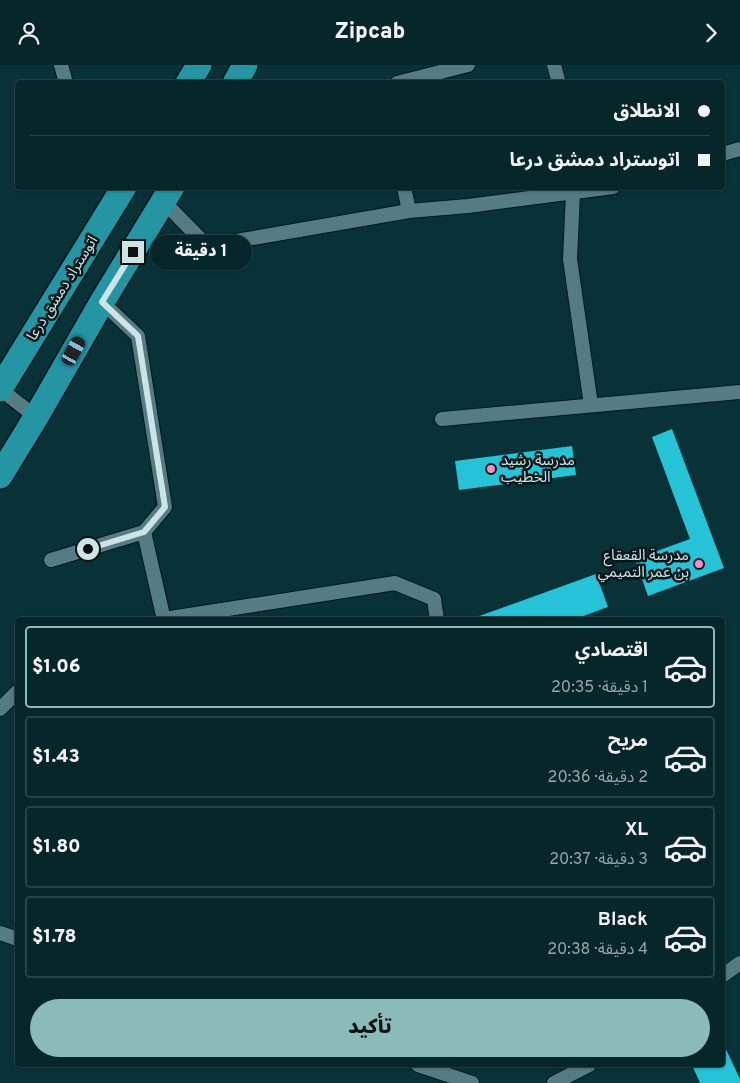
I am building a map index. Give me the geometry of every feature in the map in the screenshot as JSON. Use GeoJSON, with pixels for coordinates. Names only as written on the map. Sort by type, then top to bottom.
{"type":"FeatureCollection","features":[{"type":"Feature","properties":{"kind":"highway"},"geometry":{"type":"LineString","coordinates":[[190,80],[199,65]]}},
{"type":"Feature","properties":{"kind":"highway"},"geometry":{"type":"LineString","coordinates":[[236,80],[245,65]]}},
{"type":"Feature","properties":{"kind":"highway","name":"اتوستراد دمشق درعا"},"geometry":{"type":"LineString","coordinates":[[0,389],[122,190]]}},
{"type":"Feature","properties":{"kind":"highway"},"geometry":{"type":"LineString","coordinates":[[0,476],[102,302],[168,195]]}},
{"type":"Feature","properties":{"kind":"street"},"geometry":{"type":"LineString","coordinates":[[61,65],[65,80]]}},
{"type":"Feature","properties":{"kind":"street"},"geometry":{"type":"LineString","coordinates":[[409,80],[468,65]]}},
{"type":"Feature","properties":{"kind":"street"},"geometry":{"type":"LineString","coordinates":[[554,65],[558,80]]}},
{"type":"Feature","properties":{"kind":"street"},"geometry":{"type":"LineString","coordinates":[[725,153],[740,149]]}},
{"type":"Feature","properties":{"kind":"street"},"geometry":{"type":"LineString","coordinates":[[404,190],[408,211]]}},
{"type":"Feature","properties":{"kind":"street"},"geometry":{"type":"LineString","coordinates":[[168,195],[207,246],[408,211],[468,206],[586,190]]}},
{"type":"Feature","properties":{"kind":"street"},"geometry":{"type":"LineString","coordinates":[[573,193],[570,259],[591,405]]}},
{"type":"Feature","properties":{"kind":"street"},"geometry":{"type":"LineString","coordinates":[[51,560],[144,532],[165,507],[138,336],[102,302]]}},
{"type":"Feature","properties":{"kind":"street"},"geometry":{"type":"LineString","coordinates":[[0,389],[36,417]]}},
{"type":"Feature","properties":{"kind":"street"},"geometry":{"type":"LineString","coordinates":[[442,419],[740,392]]}},
{"type":"Feature","properties":{"kind":"street"},"geometry":{"type":"LineString","coordinates":[[144,532],[163,617]]}},
{"type":"Feature","properties":{"kind":"street"},"geometry":{"type":"LineString","coordinates":[[183,617],[395,583],[434,599],[437,617]]}},
{"type":"Feature","properties":{"kind":"street"},"geometry":{"type":"LineString","coordinates":[[0,709],[15,694]]}},
{"type":"Feature","properties":{"kind":"street"},"geometry":{"type":"LineString","coordinates":[[0,933],[15,938]]}},
{"type":"Feature","properties":{"kind":"street"},"geometry":{"type":"LineString","coordinates":[[725,974],[740,963]]}},
{"type":"Feature","properties":{"kind":"street"},"geometry":{"type":"LineString","coordinates":[[424,1067],[466,1081]]}},
{"type":"Feature","properties":{"kind":"street"},"geometry":{"type":"LineString","coordinates":[[459,1067],[466,1081]]}},
{"type":"Feature","properties":{"kind":"street"},"geometry":{"type":"LineString","coordinates":[[554,1083],[585,1067]]}},
{"type":"Feature","properties":{"kind":"building"},"geometry":{"type":"Polygon","coordinates":[[[672,429],[724,568],[648,596],[635,559],[690,539],[652,437],[672,429]]]}},
{"type":"Feature","properties":{"kind":"building"},"geometry":{"type":"Polygon","coordinates":[[[572,446],[576,475],[459,490],[455,461],[572,446]]]}},
{"type":"Feature","properties":{"kind":"building"},"geometry":{"type":"Polygon","coordinates":[[[596,574],[608,607],[581,617],[476,617],[596,574]]]}},
{"type":"Feature","properties":{"kind":"building"},"geometry":{"type":"Polygon","coordinates":[[[725,1047],[740,1079],[740,1083],[700,1083],[693,1067],[725,1067],[725,1047]]]}},
{"type":"Feature","properties":{"kind":"place","name":"مدرسة رشيد الخطيب"},"geometry":{"type":"Point","coordinates":[491,469]}},
{"type":"Feature","properties":{"kind":"place","name":"مدرسة القعقاع بن عمر التميمي"},"geometry":{"type":"Point","coordinates":[699,564]}},
{"type":"Feature","properties":{"kind":"route"},"geometry":{"type":"LineString","coordinates":[[88,549],[144,532],[165,507],[138,336],[102,302],[133,252]]}}]}
